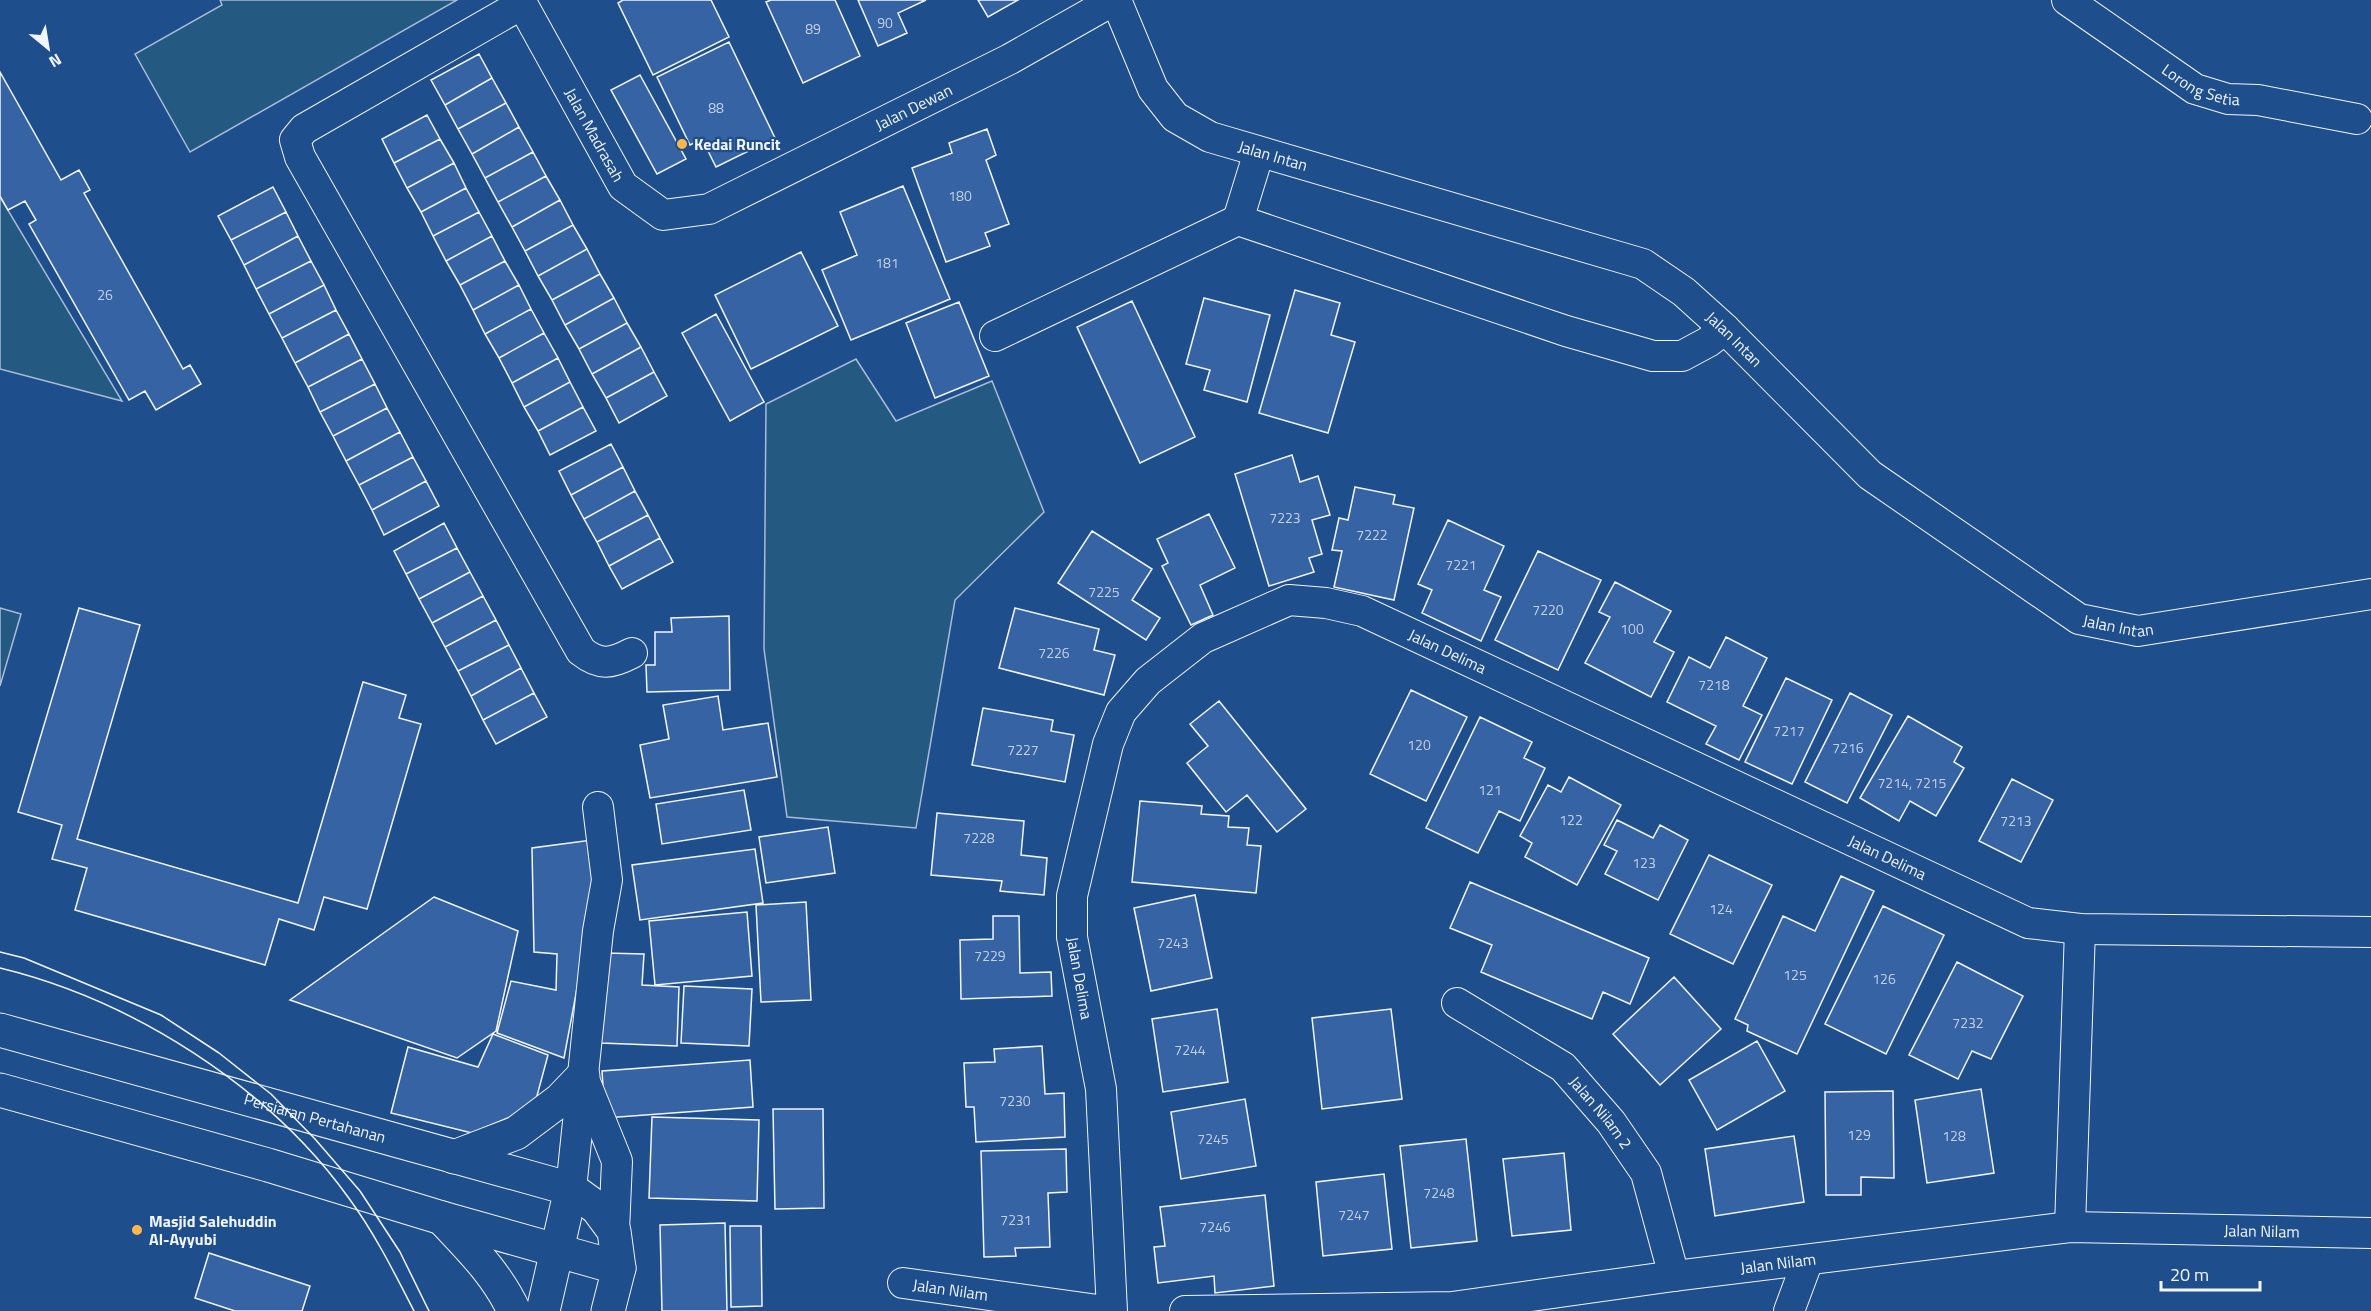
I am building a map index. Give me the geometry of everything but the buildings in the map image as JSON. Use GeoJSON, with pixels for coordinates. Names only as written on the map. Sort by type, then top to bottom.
{"type":"FeatureCollection","features":[{"type":"Feature","properties":{"kind":"main road","name":"Persiaran Pertahanan"},"geometry":{"type":"LineString","coordinates":[[0,1030],[571,1189],[597,1208],[614,1231]]}},
{"type":"Feature","properties":{"kind":"main road"},"geometry":{"type":"LineString","coordinates":[[454,1157],[516,1133],[560,1100],[583,1076]]}},
{"type":"Feature","properties":{"kind":"main road"},"geometry":{"type":"LineString","coordinates":[[0,1090],[268,1165],[442,1218],[619,1268]]}},
{"type":"Feature","properties":{"kind":"main road"},"geometry":{"type":"LineString","coordinates":[[543,1311],[571,1189]]}},
{"type":"Feature","properties":{"kind":"main road"},"geometry":{"type":"LineString","coordinates":[[442,1218],[487,1265],[504,1290],[514,1311]]}},
{"type":"Feature","properties":{"kind":"main road"},"geometry":{"type":"LineString","coordinates":[[608,1311],[619,1268],[614,1231]]}},
{"type":"Feature","properties":{"kind":"street","name":"Jalan Intan"},"geometry":{"type":"LineString","coordinates":[[1115,0],[1154,89],[1175,117],[1210,137],[1259,153],[1642,264],[1684,292],[1725,329],[1870,475],[2079,618],[2138,631],[2371,594]]}},
{"type":"Feature","properties":{"kind":"street","name":"Jalan Dewan"},"geometry":{"type":"LineString","coordinates":[[710,210],[1010,59],[1115,0]]}},
{"type":"Feature","properties":{"kind":"street","name":"Lorong Setia"},"geometry":{"type":"LineString","coordinates":[[2067,0],[2195,89],[2228,99],[2258,100],[2356,119]]}},
{"type":"Feature","properties":{"kind":"street"},"geometry":{"type":"LineString","coordinates":[[521,2],[304,129],[295,140],[300,157],[581,651],[591,659],[602,662],[615,662],[632,653]]}},
{"type":"Feature","properties":{"kind":"street","name":"Jalan Madrasah"},"geometry":{"type":"LineString","coordinates":[[521,2],[623,186],[663,215],[710,210]]}},
{"type":"Feature","properties":{"kind":"street"},"geometry":{"type":"LineString","coordinates":[[1238,220],[1259,153]]}},
{"type":"Feature","properties":{"kind":"street"},"geometry":{"type":"LineString","coordinates":[[995,336],[1238,220],[1566,331],[1653,356],[1682,356],[1708,342],[1725,329]]}},
{"type":"Feature","properties":{"kind":"street","name":"Jalan Delima"},"geometry":{"type":"LineString","coordinates":[[1112,1311],[1101,1089],[1072,937],[1072,896],[1108,744],[1121,712],[1141,689],[1203,638],[1288,600],[1326,603],[1362,611],[2028,923],[2080,929],[2371,932]]}},
{"type":"Feature","properties":{"kind":"street"},"geometry":{"type":"LineString","coordinates":[[571,1189],[598,931],[608,880],[598,807]]}},
{"type":"Feature","properties":{"kind":"street"},"geometry":{"type":"LineString","coordinates":[[2070,1227],[2080,929]]}},
{"type":"Feature","properties":{"kind":"street","name":"Jalan Nilam 2"},"geometry":{"type":"LineString","coordinates":[[1457,1003],[1563,1067],[1611,1122],[1646,1173],[1674,1276]]}},
{"type":"Feature","properties":{"kind":"street"},"geometry":{"type":"LineString","coordinates":[[583,1076],[617,1161],[614,1231]]}},
{"type":"Feature","properties":{"kind":"street","name":"Jalan Nilam"},"geometry":{"type":"LineString","coordinates":[[1185,1311],[1451,1309],[1674,1276],[2070,1227],[2371,1233]]}},
{"type":"Feature","properties":{"kind":"street"},"geometry":{"type":"LineString","coordinates":[[1789,1311],[1808,1260]]}},
{"type":"Feature","properties":{"kind":"street","name":"Jalan Nilam"},"geometry":{"type":"LineString","coordinates":[[903,1283],[1105,1311]]}},
{"type":"Feature","properties":{"kind":"shaded area"},"geometry":{"type":"Polygon","coordinates":[[[220,0],[457,0],[190,152],[135,54],[222,5],[220,0]]]}},
{"type":"Feature","properties":{"kind":"shaded area"},"geometry":{"type":"Polygon","coordinates":[[[0,197],[122,401],[0,369],[0,197]]]}},
{"type":"Feature","properties":{"kind":"shaded area"},"geometry":{"type":"Polygon","coordinates":[[[856,359],[896,421],[992,381],[1044,512],[955,600],[916,828],[787,817],[764,649],[766,404],[856,359]]]}},
{"type":"Feature","properties":{"kind":"shaded area"},"geometry":{"type":"Polygon","coordinates":[[[0,608],[21,614],[0,686],[0,608]]]}},
{"type":"Feature","properties":{"kind":"tram line"},"geometry":{"type":"LineString","coordinates":[[0,952],[24,958],[161,1015],[219,1053],[271,1094],[315,1139],[360,1191],[400,1252],[429,1311]]}},
{"type":"Feature","properties":{"kind":"tram line"},"geometry":{"type":"LineString","coordinates":[[0,968],[50,982],[147,1025],[194,1053],[238,1084],[278,1119],[315,1157],[348,1197],[375,1238],[414,1311]]}},
{"type":"Feature","properties":{"kind":"place","name":"Kedai Runcit"},"geometry":{"type":"Point","coordinates":[682,144]}},
{"type":"Feature","properties":{"kind":"place","name":"Masjid Salehuddin Al-Ayyubi"},"geometry":{"type":"Point","coordinates":[137,1230]}}]}
